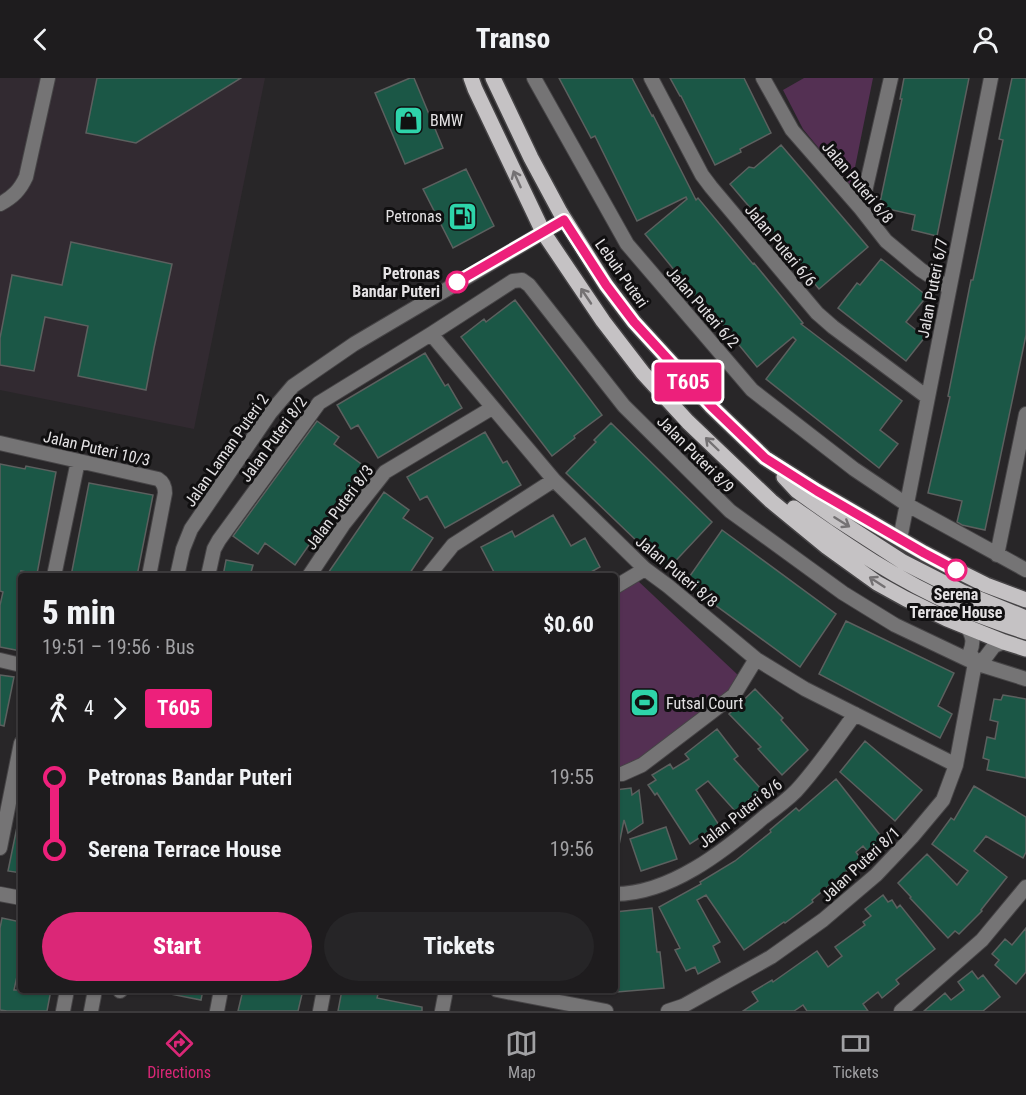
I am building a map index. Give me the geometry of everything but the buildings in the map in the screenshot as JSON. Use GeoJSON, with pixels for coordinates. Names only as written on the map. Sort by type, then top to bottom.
{"type":"FeatureCollection","features":[{"type":"Feature","properties":{"kind":"main road","name":"Lebuh Puteri"},"geometry":{"type":"LineString","coordinates":[[494,78],[531,158],[564,220],[606,285],[634,322],[711,406],[797,491],[835,518],[903,562],[963,592],[1026,618]]}},
{"type":"Feature","properties":{"kind":"main road"},"geometry":{"type":"LineString","coordinates":[[473,84],[543,232],[603,321],[643,373],[688,422],[771,501],[827,547],[878,583],[914,603],[967,627],[1026,649]]}},
{"type":"Feature","properties":{"kind":"main road","name":"Lebuh Puteri"},"geometry":{"type":"LineString","coordinates":[[765,458],[924,553],[986,585],[1026,600]]}},
{"type":"Feature","properties":{"kind":"main road"},"geometry":{"type":"LineString","coordinates":[[728,461],[860,554],[900,577],[956,606],[1026,632]]}},
{"type":"Feature","properties":{"kind":"street"},"geometry":{"type":"LineString","coordinates":[[0,204],[11,199],[21,189],[26,177],[48,78]]}},
{"type":"Feature","properties":{"kind":"street"},"geometry":{"type":"LineString","coordinates":[[473,84],[494,78]]}},
{"type":"Feature","properties":{"kind":"street","name":"Jalan Puteri 6/2"},"geometry":{"type":"LineString","coordinates":[[534,78],[627,244],[752,390],[854,469],[906,504],[1026,570]]}},
{"type":"Feature","properties":{"kind":"street","name":"Jalan Puteri 6/6"},"geometry":{"type":"LineString","coordinates":[[651,78],[702,175],[817,313],[927,397]]}},
{"type":"Feature","properties":{"kind":"street","name":"Jalan Puteri 6/8"},"geometry":{"type":"LineString","coordinates":[[763,78],[792,130],[861,209],[885,241],[921,270],[949,288]]}},
{"type":"Feature","properties":{"kind":"street"},"geometry":{"type":"LineString","coordinates":[[861,209],[891,78]]}},
{"type":"Feature","properties":{"kind":"street","name":"Jalan Puteri 6/7"},"geometry":{"type":"LineString","coordinates":[[900,539],[991,78]]}},
{"type":"Feature","properties":{"kind":"street","name":"Jalan Laman Puteri 2"},"geometry":{"type":"LineString","coordinates":[[178,573],[190,529],[270,413],[293,386],[354,344],[564,220]]}},
{"type":"Feature","properties":{"kind":"street","name":"Jalan Puteri 8/9"},"geometry":{"type":"LineString","coordinates":[[431,334],[513,281],[522,280],[529,285],[624,406],[730,512],[843,593],[895,625],[975,663]]}},
{"type":"Feature","properties":{"kind":"street","name":"Jalan Puteri 8/8"},"geometry":{"type":"LineString","coordinates":[[431,334],[554,480],[645,569],[756,659],[805,689],[956,765]]}},
{"type":"Feature","properties":{"kind":"street","name":"Jalan Puteri 8/2"},"geometry":{"type":"LineString","coordinates":[[209,573],[214,549],[219,540],[319,403],[431,334]]}},
{"type":"Feature","properties":{"kind":"street","name":"Jalan Puteri 8/3"},"geometry":{"type":"LineString","coordinates":[[311,573],[343,525],[385,472],[492,408]]}},
{"type":"Feature","properties":{"kind":"street"},"geometry":{"type":"LineString","coordinates":[[997,555],[1026,414]]}},
{"type":"Feature","properties":{"kind":"street","name":"Jalan Puteri 10/3"},"geometry":{"type":"LineString","coordinates":[[0,443],[158,479],[163,483],[165,493],[150,573]]}},
{"type":"Feature","properties":{"kind":"street"},"geometry":{"type":"LineString","coordinates":[[55,573],[78,461]]}},
{"type":"Feature","properties":{"kind":"street"},"geometry":{"type":"LineString","coordinates":[[430,573],[453,545],[554,480]]}},
{"type":"Feature","properties":{"kind":"street"},"geometry":{"type":"LineString","coordinates":[[618,585],[645,569]]}},
{"type":"Feature","properties":{"kind":"street","name":"Jalan Puteri 8/1"},"geometry":{"type":"LineString","coordinates":[[668,1011],[685,1009],[771,957],[823,920],[876,874],[912,837],[943,800],[956,765],[975,663],[970,652],[974,644],[972,635],[967,627]]}},
{"type":"Feature","properties":{"kind":"street"},"geometry":{"type":"LineString","coordinates":[[975,663],[985,658],[994,646],[1004,642]]}},
{"type":"Feature","properties":{"kind":"street"},"geometry":{"type":"LineString","coordinates":[[618,774],[642,765],[734,695],[756,659]]}},
{"type":"Feature","properties":{"kind":"street"},"geometry":{"type":"LineString","coordinates":[[0,660],[18,664]]}},
{"type":"Feature","properties":{"kind":"street"},"geometry":{"type":"LineString","coordinates":[[975,663],[1026,679]]}},
{"type":"Feature","properties":{"kind":"street","name":"Jalan Puteri 8/6"},"geometry":{"type":"LineString","coordinates":[[618,894],[640,892],[663,884],[697,867],[733,843],[794,793],[820,764],[855,714]]}},
{"type":"Feature","properties":{"kind":"street"},"geometry":{"type":"LineString","coordinates":[[0,848],[18,758]]}},
{"type":"Feature","properties":{"kind":"street"},"geometry":{"type":"LineString","coordinates":[[901,1011],[982,940],[1026,887]]}},
{"type":"Feature","properties":{"kind":"street"},"geometry":{"type":"LineString","coordinates":[[0,894],[18,897]]}},
{"type":"Feature","properties":{"kind":"street"},"geometry":{"type":"LineString","coordinates":[[63,1011],[66,993]]}},
{"type":"Feature","properties":{"kind":"street"},"geometry":{"type":"LineString","coordinates":[[91,1011],[94,993]]}},
{"type":"Feature","properties":{"kind":"street"},"geometry":{"type":"LineString","coordinates":[[217,1011],[220,993]]}},
{"type":"Feature","properties":{"kind":"street"},"geometry":{"type":"LineString","coordinates":[[320,1011],[323,993]]}},
{"type":"Feature","properties":{"kind":"street"},"geometry":{"type":"LineString","coordinates":[[442,1011],[445,993]]}},
{"type":"Feature","properties":{"kind":"street"},"geometry":{"type":"LineString","coordinates":[[513,993],[606,1011]]}},
{"type":"Feature","properties":{"kind":"shaded area"},"geometry":{"type":"Polygon","coordinates":[[[0,78],[265,78],[194,429],[0,390],[0,78]]]}},
{"type":"Feature","properties":{"kind":"shaded area"},"geometry":{"type":"Polygon","coordinates":[[[804,78],[873,78],[851,187],[803,129],[783,90],[804,78]]]}},
{"type":"Feature","properties":{"kind":"shaded area"},"geometry":{"type":"Polygon","coordinates":[[[637,580],[739,676],[734,688],[628,769],[618,769],[618,591],[637,580]]]}},
{"type":"Feature","properties":{"kind":"bus line","name":"T605"},"geometry":{"type":"LineString","coordinates":[[457,282],[564,220],[606,285],[634,322],[711,406],[765,458],[817,491],[956,570]]}},
{"type":"Feature","properties":{"kind":"place","name":"BMW"},"geometry":{"type":"Point","coordinates":[409,120]}},
{"type":"Feature","properties":{"kind":"place","name":"Petronas"},"geometry":{"type":"Point","coordinates":[463,216]}},
{"type":"Feature","properties":{"kind":"place","name":"Petronas Bandar Puteri"},"geometry":{"type":"Point","coordinates":[457,282]}},
{"type":"Feature","properties":{"kind":"place","name":"Serena Terrace House"},"geometry":{"type":"Point","coordinates":[956,570]}},
{"type":"Feature","properties":{"kind":"place","name":"Futsal Court"},"geometry":{"type":"Point","coordinates":[645,703]}}]}
